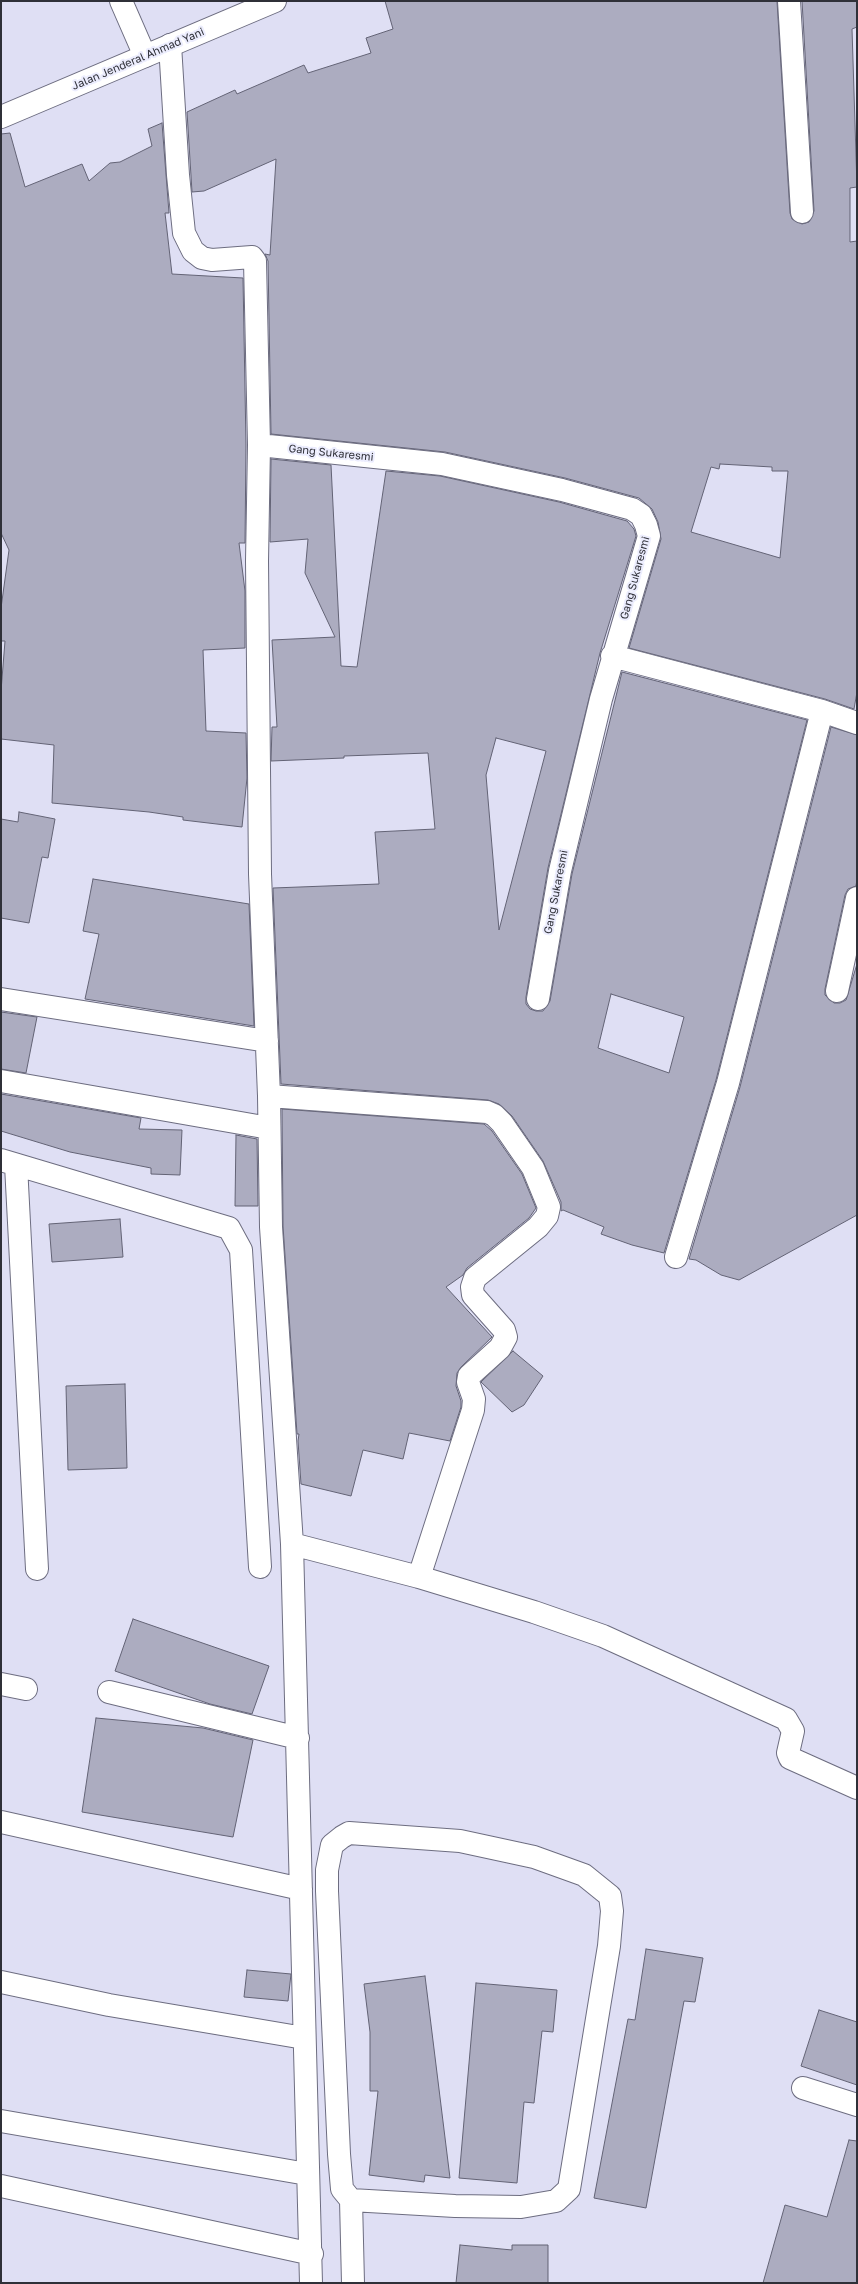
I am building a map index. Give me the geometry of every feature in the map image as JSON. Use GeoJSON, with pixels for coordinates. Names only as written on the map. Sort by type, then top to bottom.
{"type":"FeatureCollection","features":[{"type":"Feature","properties":{"kind":"street"},"geometry":{"type":"LineString","coordinates":[[121,1],[145,56]]}},
{"type":"Feature","properties":{"kind":"street","name":"Jalan Jenderal Ahmad Yani"},"geometry":{"type":"LineString","coordinates":[[1,117],[275,1]]}},
{"type":"Feature","properties":{"kind":"street"},"geometry":{"type":"LineString","coordinates":[[788,1],[802,212]]}},
{"type":"Feature","properties":{"kind":"street"},"geometry":{"type":"LineString","coordinates":[[170,45],[178,175],[184,233],[193,251],[202,258],[212,260],[252,257],[255,261],[259,445],[258,569],[260,874],[269,1096],[271,1227],[292,1544],[298,1738],[307,2174],[312,2254],[311,2283]]}},
{"type":"Feature","properties":{"kind":"street","name":"Gang Sukaresmi"},"geometry":{"type":"LineString","coordinates":[[259,445],[442,464],[562,490],[632,508],[641,515],[649,536],[612,656],[560,871],[538,999]]}},
{"type":"Feature","properties":{"kind":"street"},"geometry":{"type":"LineString","coordinates":[[612,656],[822,711],[857,723]]}},
{"type":"Feature","properties":{"kind":"street"},"geometry":{"type":"LineString","coordinates":[[676,1257],[728,1083],[822,711]]}},
{"type":"Feature","properties":{"kind":"street"},"geometry":{"type":"LineString","coordinates":[[837,991],[857,898]]}},
{"type":"Feature","properties":{"kind":"street"},"geometry":{"type":"LineString","coordinates":[[1,999],[267,1041]]}},
{"type":"Feature","properties":{"kind":"street"},"geometry":{"type":"LineString","coordinates":[[1,1081],[269,1128]]}},
{"type":"Feature","properties":{"kind":"street"},"geometry":{"type":"LineString","coordinates":[[269,1096],[487,1112],[494,1115],[502,1123],[533,1168],[549,1207],[547,1216],[538,1227],[475,1278],[472,1287],[473,1295],[504,1330],[506,1337],[500,1348],[468,1376],[468,1382],[474,1399],[473,1410],[420,1577]]}},
{"type":"Feature","properties":{"kind":"street"},"geometry":{"type":"LineString","coordinates":[[37,1569],[9,1162],[229,1228],[241,1250],[260,1567]]}},
{"type":"Feature","properties":{"kind":"street"},"geometry":{"type":"LineString","coordinates":[[292,1544],[420,1577],[534,1612],[603,1636],[681,1673],[786,1719],[793,1731],[788,1753],[790,1758],[857,1788]]}},
{"type":"Feature","properties":{"kind":"street"},"geometry":{"type":"LineString","coordinates":[[1,1684],[26,1689]]}},
{"type":"Feature","properties":{"kind":"street"},"geometry":{"type":"LineString","coordinates":[[109,1692],[298,1738]]}},
{"type":"Feature","properties":{"kind":"street"},"geometry":{"type":"LineString","coordinates":[[1,1822],[301,1889]]}},
{"type":"Feature","properties":{"kind":"street"},"geometry":{"type":"LineString","coordinates":[[351,2200],[456,2206],[521,2207],[556,2201],[569,2189],[609,1946],[612,1911],[610,1896],[584,1875],[534,1857],[460,1842],[350,1834],[342,1837],[332,1845],[327,1870],[327,1891],[339,2154],[342,2189],[351,2200],[353,2283]]}},
{"type":"Feature","properties":{"kind":"street"},"geometry":{"type":"LineString","coordinates":[[1,1982],[109,2005],[304,2038]]}},
{"type":"Feature","properties":{"kind":"street"},"geometry":{"type":"LineString","coordinates":[[803,2088],[857,2105]]}},
{"type":"Feature","properties":{"kind":"street"},"geometry":{"type":"LineString","coordinates":[[1,2121],[307,2174]]}},
{"type":"Feature","properties":{"kind":"street"},"geometry":{"type":"LineString","coordinates":[[1,2186],[312,2254]]}},
{"type":"Feature","properties":{"kind":"building"},"geometry":{"type":"Polygon","coordinates":[[[385,1],[777,1],[790,213],[792,219],[802,224],[809,222],[814,211],[802,1],[857,1],[857,27],[852,29],[857,187],[850,188],[850,242],[857,241],[857,692],[854,709],[825,699],[629,648],[661,539],[658,522],[652,509],[639,498],[565,478],[445,452],[271,434],[268,261],[265,254],[270,255],[276,159],[204,191],[192,192],[187,112],[235,90],[237,94],[304,65],[308,73],[371,53],[366,38],[393,29],[385,1]],[[720,464],[719,469],[711,467],[691,532],[780,558],[788,471],[772,471],[772,467],[720,464]]]}},
{"type":"Feature","properties":{"kind":"building"},"geometry":{"type":"Polygon","coordinates":[[[162,123],[169,213],[165,213],[172,274],[243,278],[246,445],[245,543],[239,543],[245,591],[245,648],[203,650],[206,731],[246,733],[247,778],[242,827],[183,820],[183,817],[149,812],[52,803],[54,745],[1,739],[1,691],[5,641],[1,641],[1,608],[9,550],[1,533],[1,134],[10,133],[25,187],[82,164],[89,181],[110,163],[120,162],[152,146],[148,129],[162,123]]]}},
{"type":"Feature","properties":{"kind":"building"},"geometry":{"type":"Polygon","coordinates":[[[271,459],[331,465],[341,666],[357,667],[386,471],[440,476],[559,502],[627,521],[634,529],[636,536],[600,653],[548,868],[526,997],[526,1004],[530,1009],[536,1011],[543,1011],[550,1001],[572,874],[622,672],[807,720],[716,1080],[664,1253],[632,1245],[601,1234],[604,1227],[563,1210],[561,1211],[561,1202],[543,1161],[512,1116],[499,1104],[488,1100],[281,1084],[273,888],[379,884],[375,832],[435,829],[428,753],[344,756],[344,758],[271,761],[272,727],[277,727],[272,640],[335,637],[305,573],[308,539],[270,542],[271,459]],[[496,738],[486,775],[499,930],[546,751],[496,738]],[[611,994],[598,1048],[669,1073],[684,1017],[611,994]]]}},
{"type":"Feature","properties":{"kind":"building"},"geometry":{"type":"Polygon","coordinates":[[[831,727],[857,735],[857,879],[856,886],[848,889],[845,895],[825,995],[834,1003],[840,1003],[846,1000],[857,964],[857,1215],[739,1280],[721,1275],[696,1260],[689,1259],[740,1087],[831,727]]]}},
{"type":"Feature","properties":{"kind":"building"},"geometry":{"type":"Polygon","coordinates":[[[19,812],[55,819],[48,858],[42,857],[29,923],[1,918],[1,819],[18,822],[19,812]]]}},
{"type":"Feature","properties":{"kind":"building"},"geometry":{"type":"Polygon","coordinates":[[[93,879],[249,904],[254,1026],[85,999],[99,934],[83,931],[93,879]]]}},
{"type":"Feature","properties":{"kind":"building"},"geometry":{"type":"Polygon","coordinates":[[[1,1012],[37,1017],[26,1073],[1,1069],[1,1012]]]}},
{"type":"Feature","properties":{"kind":"building"},"geometry":{"type":"Polygon","coordinates":[[[1,1094],[141,1118],[139,1129],[182,1130],[180,1175],[151,1174],[151,1168],[70,1152],[1,1131],[1,1094]]]}},
{"type":"Feature","properties":{"kind":"building"},"geometry":{"type":"Polygon","coordinates":[[[282,1109],[484,1124],[492,1131],[522,1174],[536,1208],[529,1218],[467,1268],[463,1275],[446,1287],[492,1337],[461,1367],[457,1373],[456,1386],[461,1401],[461,1407],[450,1441],[409,1433],[403,1459],[363,1450],[351,1496],[301,1484],[298,1441],[299,1434],[297,1434],[283,1226],[282,1109]]]}},
{"type":"Feature","properties":{"kind":"building"},"geometry":{"type":"Polygon","coordinates":[[[236,1135],[257,1139],[258,1206],[235,1206],[236,1135]]]}},
{"type":"Feature","properties":{"kind":"building"},"geometry":{"type":"Polygon","coordinates":[[[120,1219],[123,1257],[52,1262],[49,1224],[120,1219]]]}},
{"type":"Feature","properties":{"kind":"building"},"geometry":{"type":"Polygon","coordinates":[[[513,1351],[543,1376],[524,1405],[512,1412],[481,1382],[513,1351]]]}},
{"type":"Feature","properties":{"kind":"building"},"geometry":{"type":"Polygon","coordinates":[[[125,1384],[127,1468],[68,1470],[66,1386],[125,1384]]]}},
{"type":"Feature","properties":{"kind":"building"},"geometry":{"type":"Polygon","coordinates":[[[133,1619],[269,1666],[252,1714],[210,1704],[115,1671],[133,1619]]]}},
{"type":"Feature","properties":{"kind":"building"},"geometry":{"type":"Polygon","coordinates":[[[96,1718],[203,1728],[253,1740],[233,1837],[82,1812],[96,1718]]]}},
{"type":"Feature","properties":{"kind":"building"},"geometry":{"type":"Polygon","coordinates":[[[646,1949],[703,1958],[695,2002],[684,2001],[646,2208],[594,2198],[628,2019],[635,2020],[646,1949]]]}},
{"type":"Feature","properties":{"kind":"building"},"geometry":{"type":"Polygon","coordinates":[[[247,1970],[291,1974],[288,2001],[244,1997],[247,1970]]]}},
{"type":"Feature","properties":{"kind":"building"},"geometry":{"type":"Polygon","coordinates":[[[425,1976],[450,2178],[425,2175],[424,2182],[369,2175],[378,2091],[370,2091],[370,2032],[364,1984],[425,1976]]]}},
{"type":"Feature","properties":{"kind":"building"},"geometry":{"type":"Polygon","coordinates":[[[476,1983],[557,1990],[553,2032],[542,2031],[534,2103],[524,2102],[517,2183],[459,2178],[476,1983]]]}},
{"type":"Feature","properties":{"kind":"building"},"geometry":{"type":"Polygon","coordinates":[[[819,2010],[857,2022],[857,2085],[801,2066],[819,2010]]]}},
{"type":"Feature","properties":{"kind":"building"},"geometry":{"type":"Polygon","coordinates":[[[849,2140],[857,2141],[857,2283],[763,2283],[785,2205],[827,2217],[849,2140]]]}},
{"type":"Feature","properties":{"kind":"building"},"geometry":{"type":"Polygon","coordinates":[[[460,2245],[512,2250],[512,2245],[548,2245],[548,2283],[456,2283],[460,2245]]]}}]}
